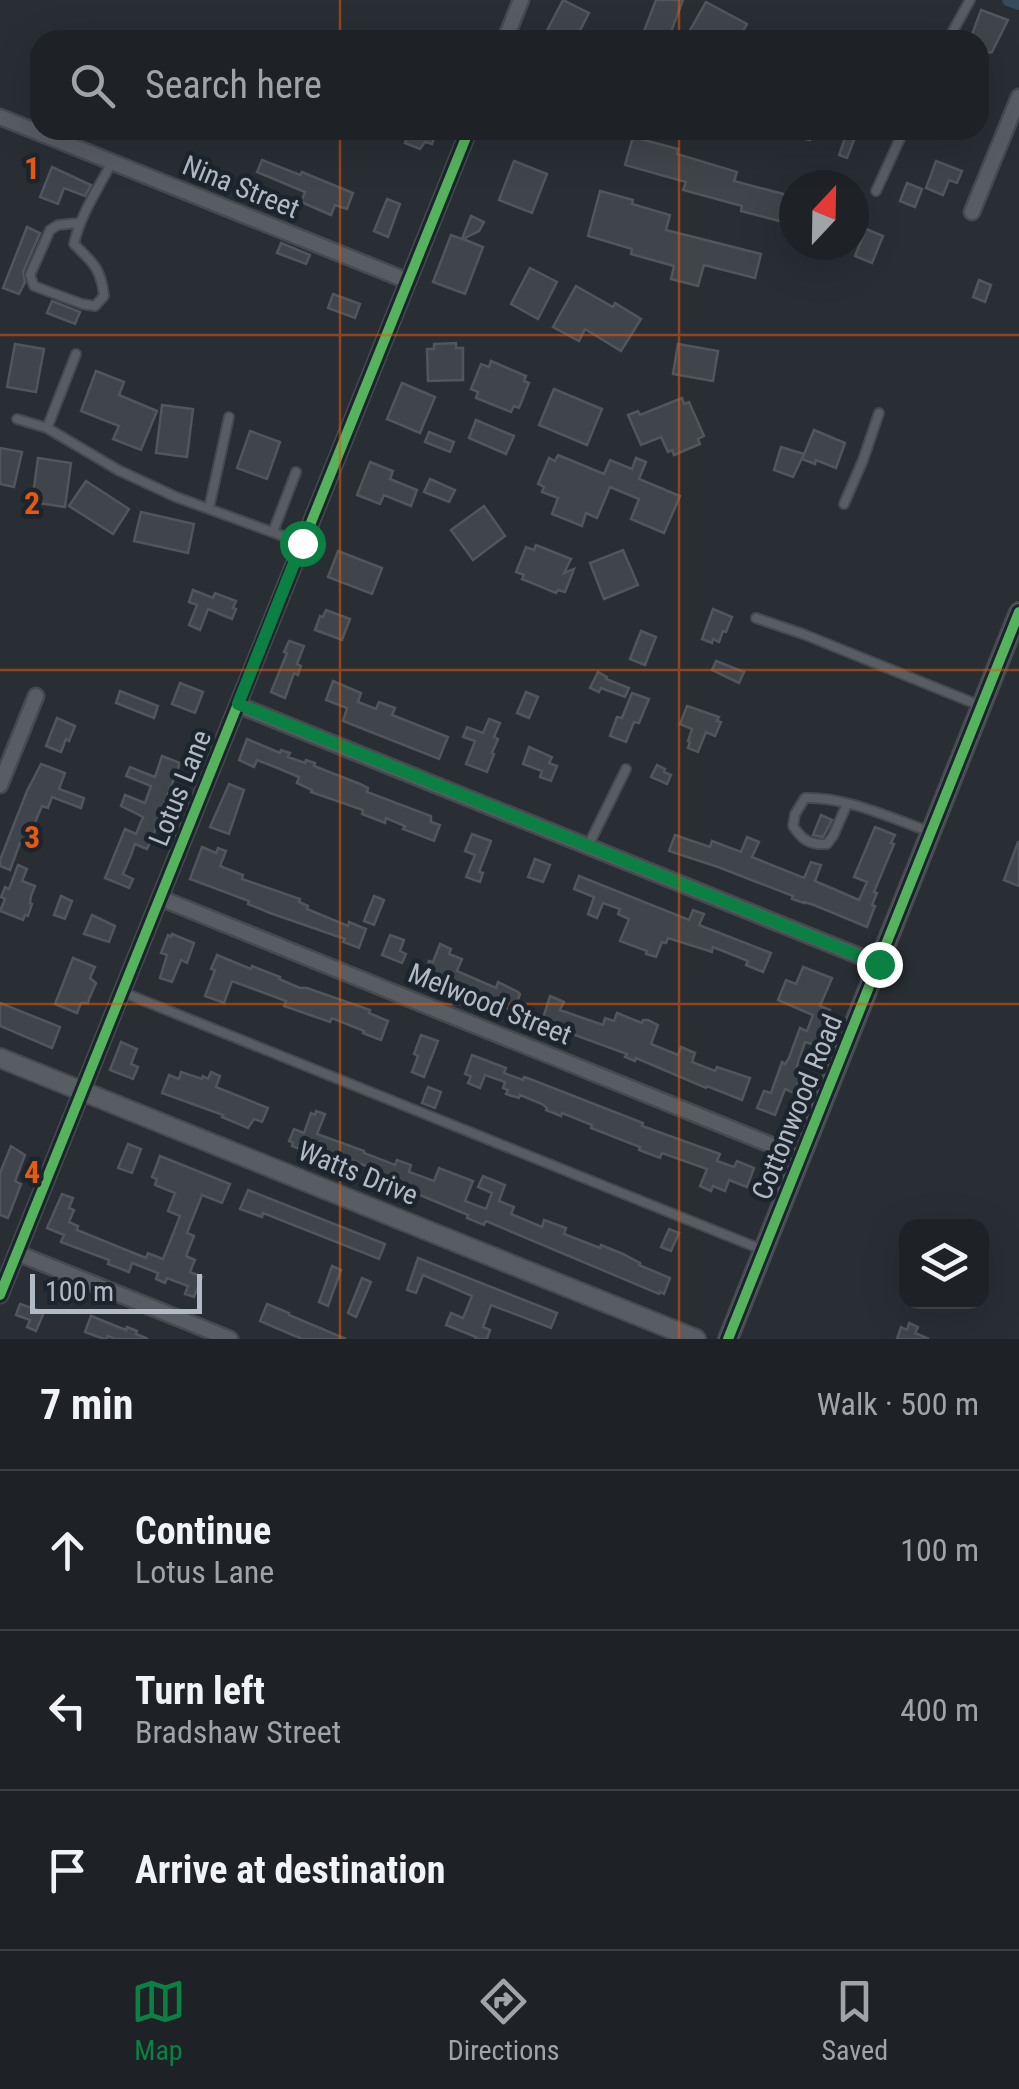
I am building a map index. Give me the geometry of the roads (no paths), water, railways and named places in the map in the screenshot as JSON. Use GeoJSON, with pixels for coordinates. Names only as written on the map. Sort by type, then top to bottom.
{"type":"FeatureCollection","features":[{"type":"Feature","properties":{"kind":"street"},"geometry":{"type":"LineString","coordinates":[[509,30],[521,0]]}},
{"type":"Feature","properties":{"kind":"street"},"geometry":{"type":"LineString","coordinates":[[972,212],[1019,97]]}},
{"type":"Feature","properties":{"kind":"street","name":"Nina Street"},"geometry":{"type":"LineString","coordinates":[[0,117],[30,129]]}},
{"type":"Feature","properties":{"kind":"street","name":"Nina Street"},"geometry":{"type":"LineString","coordinates":[[57,140],[408,281]]}},
{"type":"Feature","properties":{"kind":"street","name":"Lotus Lane"},"geometry":{"type":"LineString","coordinates":[[0,1295],[464,140]]}},
{"type":"Feature","properties":{"kind":"street","name":"Cottonwood Road"},"geometry":{"type":"LineString","coordinates":[[728,1339],[1019,612]]}},
{"type":"Feature","properties":{"kind":"street"},"geometry":{"type":"LineString","coordinates":[[0,785],[36,696]]}},
{"type":"Feature","properties":{"kind":"street"},"geometry":{"type":"LineString","coordinates":[[238,704],[879,964]]}},
{"type":"Feature","properties":{"kind":"street","name":"Melwood Street"},"geometry":{"type":"LineString","coordinates":[[160,898],[801,1157]]}},
{"type":"Feature","properties":{"kind":"street","name":"Watts Drive"},"geometry":{"type":"LineString","coordinates":[[0,1058],[696,1339]]}},
{"type":"Feature","properties":{"kind":"street"},"geometry":{"type":"LineString","coordinates":[[17,1253],[230,1339]]}},
{"type":"Feature","properties":{"kind":"lane"},"geometry":{"type":"LineString","coordinates":[[954,30],[970,0]]}},
{"type":"Feature","properties":{"kind":"lane"},"geometry":{"type":"LineString","coordinates":[[876,191],[899,140]]}},
{"type":"Feature","properties":{"kind":"lane"},"geometry":{"type":"LineString","coordinates":[[78,223],[50,230],[30,275],[34,286],[95,306],[104,296],[102,278],[74,244],[78,223],[112,162]]}},
{"type":"Feature","properties":{"kind":"lane"},"geometry":{"type":"LineString","coordinates":[[46,428],[76,354]]}},
{"type":"Feature","properties":{"kind":"lane"},"geometry":{"type":"LineString","coordinates":[[844,504],[879,413]]}},
{"type":"Feature","properties":{"kind":"lane"},"geometry":{"type":"LineString","coordinates":[[209,508],[229,417]]}},
{"type":"Feature","properties":{"kind":"lane"},"geometry":{"type":"LineString","coordinates":[[16,419],[46,428],[118,470],[176,497],[302,543]]}},
{"type":"Feature","properties":{"kind":"lane"},"geometry":{"type":"LineString","coordinates":[[273,532],[296,472]]}},
{"type":"Feature","properties":{"kind":"lane"},"geometry":{"type":"LineString","coordinates":[[756,618],[982,706]]}},
{"type":"Feature","properties":{"kind":"lane"},"geometry":{"type":"LineString","coordinates":[[588,846],[626,769]]}},
{"type":"Feature","properties":{"kind":"lane"},"geometry":{"type":"LineString","coordinates":[[846,804],[834,836],[826,844],[814,845],[800,837],[793,826],[805,798],[822,797],[846,804],[931,832]]}},
{"type":"Feature","properties":{"kind":"lane"},"geometry":{"type":"LineString","coordinates":[[122,992],[764,1250]]}},
{"type":"Feature","properties":{"kind":"waterway"},"geometry":{"type":"LineString","coordinates":[[1008,0],[1019,4]]}}]}
